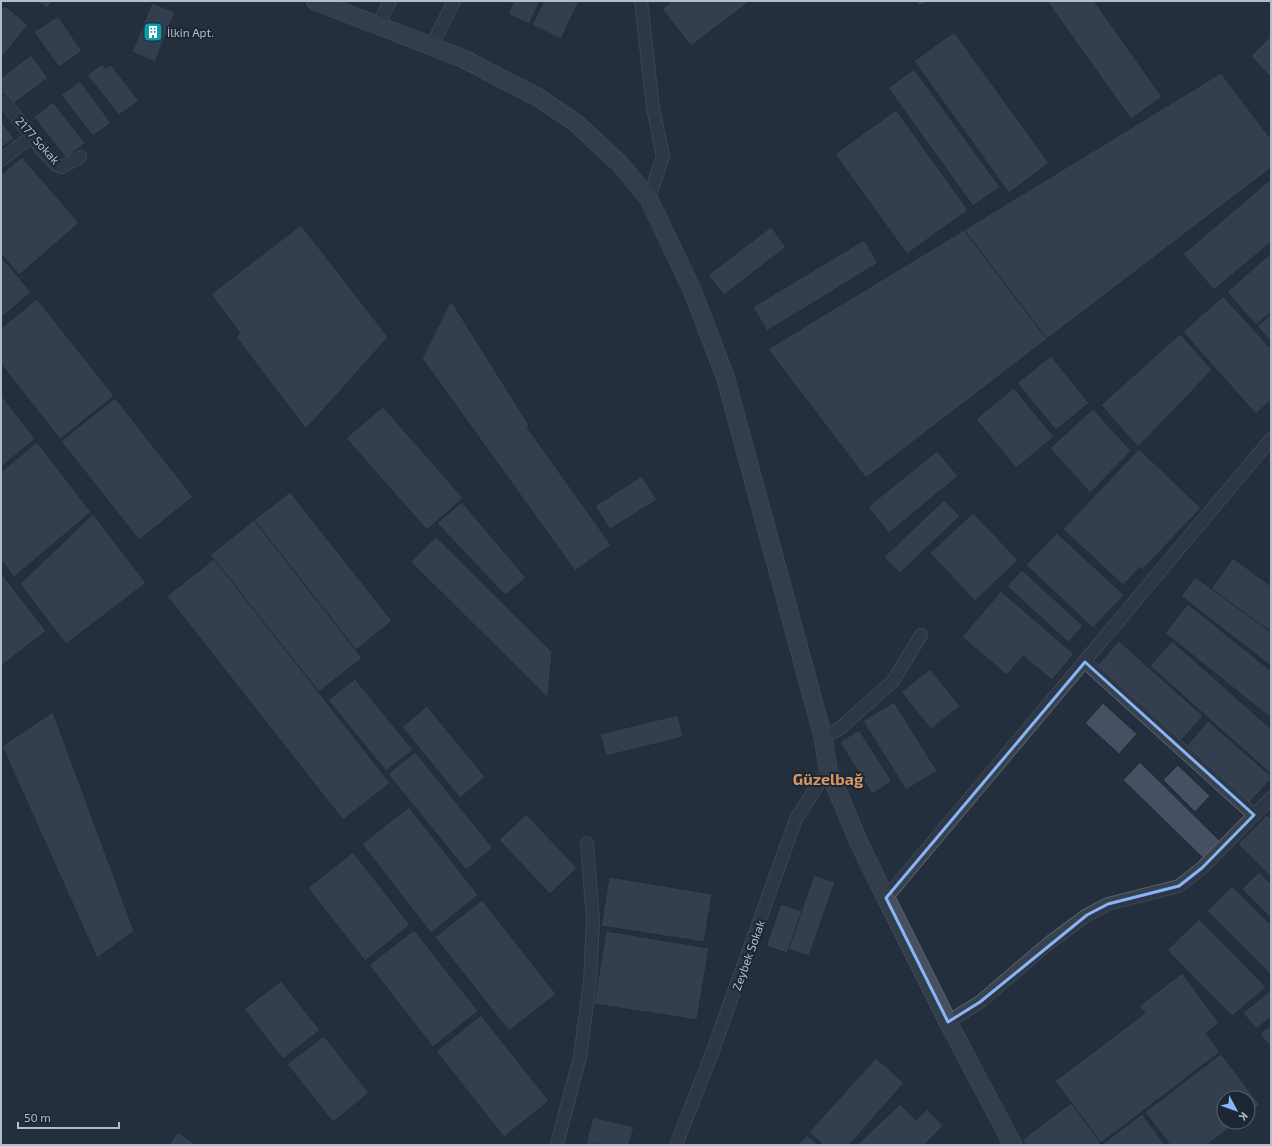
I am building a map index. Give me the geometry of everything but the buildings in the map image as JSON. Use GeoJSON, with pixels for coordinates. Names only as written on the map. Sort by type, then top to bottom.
{"type":"FeatureCollection","features":[{"type":"Feature","properties":{"kind":"street"},"geometry":{"type":"LineString","coordinates":[[315,1],[432,45],[464,59],[539,98],[576,123],[620,164],[650,199],[692,290],[725,376],[823,737],[828,769],[860,845],[886,898],[948,1022],[1013,1145]]}},
{"type":"Feature","properties":{"kind":"street"},"geometry":{"type":"LineString","coordinates":[[378,25],[390,1]]}},
{"type":"Feature","properties":{"kind":"street"},"geometry":{"type":"LineString","coordinates":[[432,45],[454,1]]}},
{"type":"Feature","properties":{"kind":"street"},"geometry":{"type":"LineString","coordinates":[[641,1],[653,108],[663,156],[650,199]]}},
{"type":"Feature","properties":{"kind":"street","name":"2177 Sokak"},"geometry":{"type":"LineString","coordinates":[[1,97],[56,165],[62,167],[80,157]]}},
{"type":"Feature","properties":{"kind":"street"},"geometry":{"type":"LineString","coordinates":[[1,160],[32,136]]}},
{"type":"Feature","properties":{"kind":"street"},"geometry":{"type":"LineString","coordinates":[[886,898],[1271,439]]}},
{"type":"Feature","properties":{"kind":"street"},"geometry":{"type":"LineString","coordinates":[[823,737],[839,729],[893,681],[921,635]]}},
{"type":"Feature","properties":{"kind":"street"},"geometry":{"type":"LineString","coordinates":[[1085,662],[1254,815]]}},
{"type":"Feature","properties":{"kind":"street","name":"Zeybek Sokak"},"geometry":{"type":"LineString","coordinates":[[676,1145],[720,1031],[796,818],[828,769]]}},
{"type":"Feature","properties":{"kind":"street"},"geometry":{"type":"LineString","coordinates":[[948,1022],[980,1002],[1050,943],[1088,915],[1108,904],[1179,886],[1202,868],[1271,798]]}},
{"type":"Feature","properties":{"kind":"street"},"geometry":{"type":"LineString","coordinates":[[558,1145],[557,1144],[580,1057],[590,981],[594,920],[587,843]]}},
{"type":"Feature","properties":{"kind":"highlighted area"},"geometry":{"type":"Polygon","coordinates":[[[1085,662],[1254,815],[1202,868],[1179,886],[1108,904],[1087,915],[980,1002],[948,1022],[886,898],[1085,662]]]}},
{"type":"Feature","properties":{"kind":"place","name":"İlkin Apt."},"geometry":{"type":"Point","coordinates":[153,32]}},
{"type":"Feature","properties":{"kind":"district","name":"Güzelbağ"},"geometry":{"type":"Point","coordinates":[828,778]}}]}
